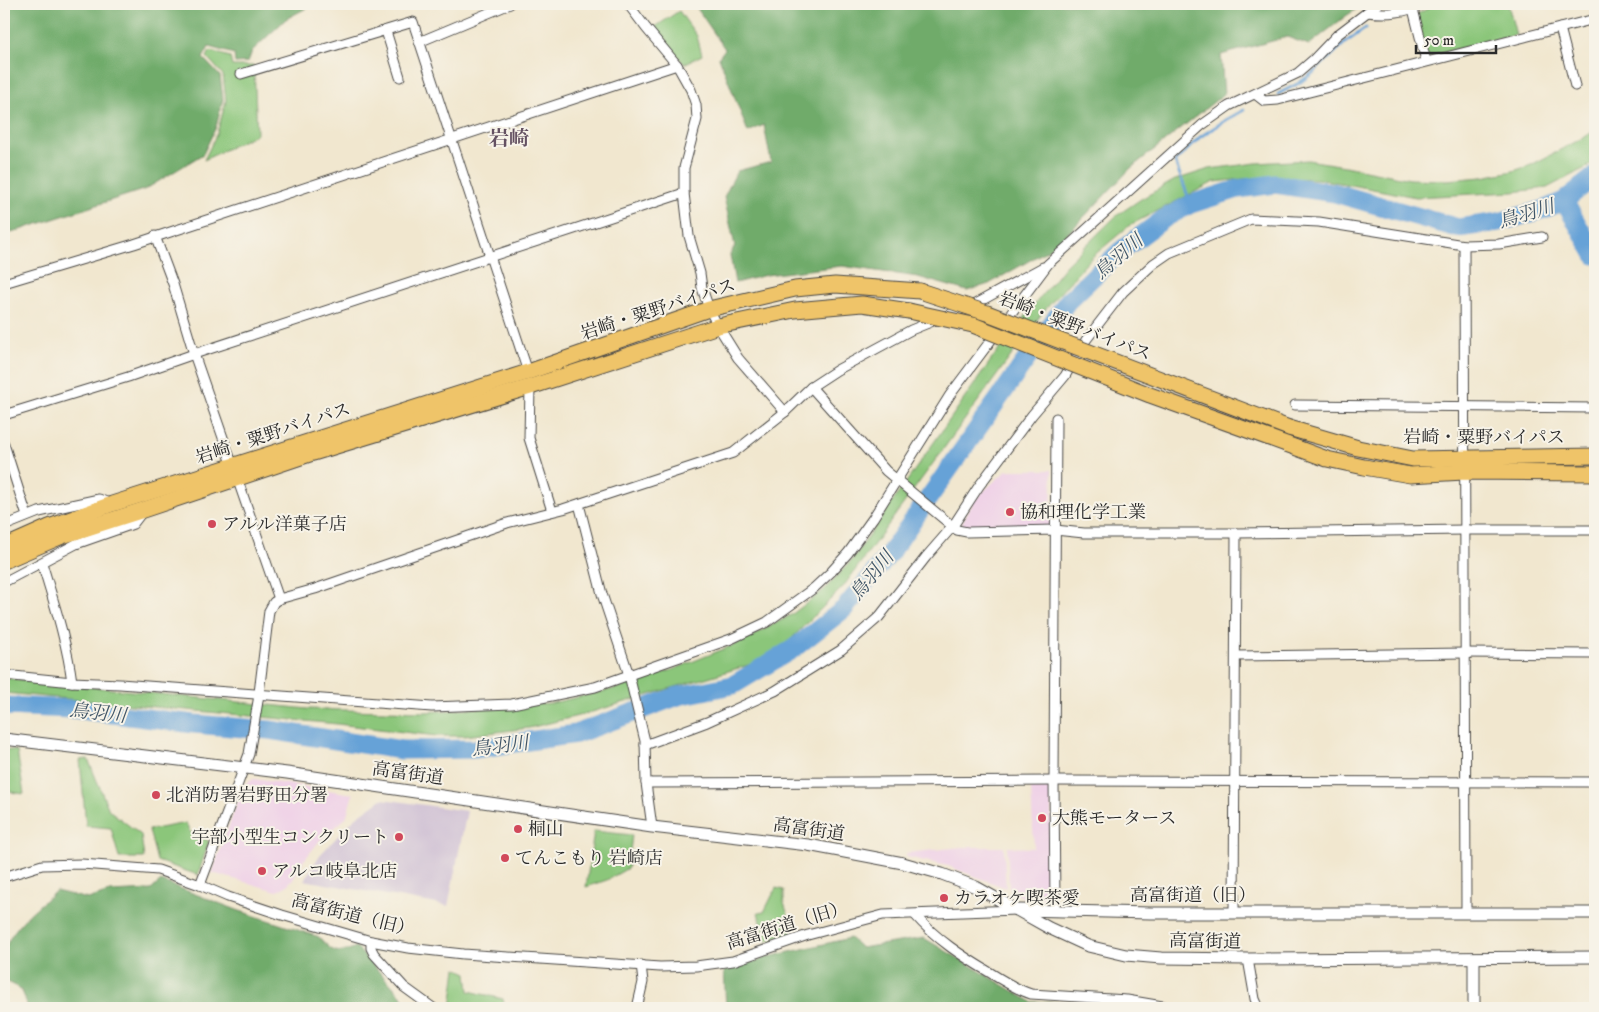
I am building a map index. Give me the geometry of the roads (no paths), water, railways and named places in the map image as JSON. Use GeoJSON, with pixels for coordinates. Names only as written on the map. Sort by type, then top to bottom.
{"type":"FeatureCollection","features":[{"type":"Feature","properties":{"kind":"highway","name":"岩崎・粟野バイパス"},"geometry":{"type":"LineString","coordinates":[[529,379],[709,309],[795,289],[835,285],[920,291],[987,313],[1289,428],[1358,448],[1464,466],[1595,473]]}},
{"type":"Feature","properties":{"kind":"highway","name":"岩崎・粟野バイパス"},"geometry":{"type":"LineString","coordinates":[[4,561],[13,547],[49,527],[112,504],[235,472],[529,379],[718,326],[795,310],[862,304],[909,311],[973,325],[1150,395],[1327,459],[1364,467],[1410,475],[1464,466],[1595,456]]}},
{"type":"Feature","properties":{"kind":"highway","name":"岩崎・粟野バイパス"},"geometry":{"type":"LineString","coordinates":[[13,547],[62,536],[143,510],[235,472]]}},
{"type":"Feature","properties":{"kind":"street"},"geometry":{"type":"LineString","coordinates":[[419,42],[510,4]]}},
{"type":"Feature","properties":{"kind":"street"},"geometry":{"type":"LineString","coordinates":[[628,4],[677,65],[691,90],[696,105],[697,119],[684,168],[684,193],[689,236],[709,309],[738,358],[785,412]]}},
{"type":"Feature","properties":{"kind":"street"},"geometry":{"type":"LineString","coordinates":[[4,675],[258,698],[432,707],[512,704],[596,687],[630,677],[731,639],[767,622],[814,588],[848,553],[897,481],[950,395],[1048,264],[1202,125],[1229,106],[1298,73],[1338,35],[1378,4]]}},
{"type":"Feature","properties":{"kind":"street"},"geometry":{"type":"LineString","coordinates":[[1367,12],[1385,15],[1425,4]]}},
{"type":"Feature","properties":{"kind":"street"},"geometry":{"type":"LineString","coordinates":[[1412,9],[1426,61]]}},
{"type":"Feature","properties":{"kind":"street"},"geometry":{"type":"LineString","coordinates":[[1255,94],[1264,101],[1278,100],[1595,19]]}},
{"type":"Feature","properties":{"kind":"street"},"geometry":{"type":"LineString","coordinates":[[241,74],[412,22],[452,139],[529,379],[529,438],[552,511]]}},
{"type":"Feature","properties":{"kind":"street"},"geometry":{"type":"LineString","coordinates":[[1560,28],[1575,86]]}},
{"type":"Feature","properties":{"kind":"street"},"geometry":{"type":"LineString","coordinates":[[386,30],[400,77]]}},
{"type":"Feature","properties":{"kind":"street"},"geometry":{"type":"LineString","coordinates":[[4,283],[134,244],[677,65]]}},
{"type":"Feature","properties":{"kind":"street"},"geometry":{"type":"LineString","coordinates":[[4,415],[128,377],[684,193]]}},
{"type":"Feature","properties":{"kind":"street"},"geometry":{"type":"LineString","coordinates":[[645,743],[707,722],[775,691],[842,650],[879,617],[1032,415],[1065,376],[1086,340],[1123,292],[1153,264],[1169,253],[1251,219],[1318,222],[1464,245],[1499,244],[1542,236]]}},
{"type":"Feature","properties":{"kind":"street"},"geometry":{"type":"LineString","coordinates":[[155,236],[279,599]]}},
{"type":"Feature","properties":{"kind":"street"},"geometry":{"type":"LineString","coordinates":[[1464,245],[1466,913]]}},
{"type":"Feature","properties":{"kind":"street"},"geometry":{"type":"LineString","coordinates":[[200,885],[249,754],[269,611],[274,602],[512,522],[579,504],[733,453],[785,412],[812,387],[837,370],[910,330],[975,304],[1048,264]]}},
{"type":"Feature","properties":{"kind":"street"},"geometry":{"type":"LineString","coordinates":[[812,387],[897,481],[957,530],[967,532],[1055,530],[1084,533],[1236,533],[1595,530]]}},
{"type":"Feature","properties":{"kind":"street"},"geometry":{"type":"LineString","coordinates":[[1295,405],[1595,408]]}},
{"type":"Feature","properties":{"kind":"street"},"geometry":{"type":"LineString","coordinates":[[1055,910],[1056,418]]}},
{"type":"Feature","properties":{"kind":"street"},"geometry":{"type":"LineString","coordinates":[[4,444],[27,516]]}},
{"type":"Feature","properties":{"kind":"street"},"geometry":{"type":"LineString","coordinates":[[4,526],[39,512],[99,499],[112,504]]}},
{"type":"Feature","properties":{"kind":"street"},"geometry":{"type":"LineString","coordinates":[[579,504],[602,594],[630,677],[645,743],[646,783],[652,827]]}},
{"type":"Feature","properties":{"kind":"street"},"geometry":{"type":"LineString","coordinates":[[4,582],[76,544],[133,524],[143,510]]}},
{"type":"Feature","properties":{"kind":"street"},"geometry":{"type":"LineString","coordinates":[[1234,912],[1236,533]]}},
{"type":"Feature","properties":{"kind":"street"},"geometry":{"type":"LineString","coordinates":[[42,563],[70,662],[72,682]]}},
{"type":"Feature","properties":{"kind":"street"},"geometry":{"type":"LineString","coordinates":[[1236,656],[1465,653],[1595,654]]}},
{"type":"Feature","properties":{"kind":"street","name":"高富街道"},"geometry":{"type":"LineString","coordinates":[[4,739],[245,767],[652,827],[808,845],[903,863],[976,887],[1049,928],[1088,946],[1126,955],[1161,958],[1248,959],[1595,958]]}},
{"type":"Feature","properties":{"kind":"street"},"geometry":{"type":"LineString","coordinates":[[646,783],[1054,781],[1595,782]]}},
{"type":"Feature","properties":{"kind":"street","name":"高富街道（旧）"},"geometry":{"type":"LineString","coordinates":[[4,877],[42,865],[82,864],[158,870],[228,897],[371,941],[408,948],[454,953],[641,965],[696,966],[733,961],[808,936],[882,915],[1018,910],[1595,913]]}},
{"type":"Feature","properties":{"kind":"street"},"geometry":{"type":"LineString","coordinates":[[915,915],[926,928],[960,955],[1018,989],[1031,994],[1127,1000],[1174,1008]]}},
{"type":"Feature","properties":{"kind":"street"},"geometry":{"type":"LineString","coordinates":[[371,941],[371,948],[374,954],[404,987],[433,1008]]}},
{"type":"Feature","properties":{"kind":"street"},"geometry":{"type":"LineString","coordinates":[[1248,959],[1258,1008]]}},
{"type":"Feature","properties":{"kind":"street"},"geometry":{"type":"LineString","coordinates":[[1474,959],[1474,1008]]}},
{"type":"Feature","properties":{"kind":"street"},"geometry":{"type":"LineString","coordinates":[[637,1008],[643,982],[641,965]]}},
{"type":"Feature","properties":{"kind":"waterway"},"geometry":{"type":"LineString","coordinates":[[1278,94],[1299,83],[1314,72],[1346,42],[1366,28]]}},
{"type":"Feature","properties":{"kind":"waterway"},"geometry":{"type":"LineString","coordinates":[[1191,204],[1175,162],[1200,137],[1244,110]]}},
{"type":"Feature","properties":{"kind":"waterway","name":"鳥羽川"},"geometry":{"type":"LineString","coordinates":[[4,706],[72,709],[194,724],[269,730],[402,750],[475,749],[576,734],[678,696],[733,685],[793,649],[844,609],[887,557],[1067,302],[1119,252],[1165,218],[1191,204],[1238,189],[1275,184],[1335,193],[1458,228],[1499,222],[1542,210],[1564,201],[1595,176]]}},
{"type":"Feature","properties":{"kind":"waterway"},"geometry":{"type":"LineString","coordinates":[[1564,201],[1595,255]]}},
{"type":"Feature","properties":{"kind":"place","name":"協和理化学工業"},"geometry":{"type":"Point","coordinates":[1010,512]}},
{"type":"Feature","properties":{"kind":"place","name":"アルル洋菓子店"},"geometry":{"type":"Point","coordinates":[212,524]}},
{"type":"Feature","properties":{"kind":"place","name":"北消防署岩野田分署"},"geometry":{"type":"Point","coordinates":[156,795]}},
{"type":"Feature","properties":{"kind":"place","name":"大熊モータース"},"geometry":{"type":"Point","coordinates":[1042,818]}},
{"type":"Feature","properties":{"kind":"place","name":"桐山"},"geometry":{"type":"Point","coordinates":[518,829]}},
{"type":"Feature","properties":{"kind":"place","name":"宇部小型生コンクリート"},"geometry":{"type":"Point","coordinates":[399,837]}},
{"type":"Feature","properties":{"kind":"place","name":"てんこもり 岩崎店"},"geometry":{"type":"Point","coordinates":[505,858]}},
{"type":"Feature","properties":{"kind":"place","name":"アルコ岐阜北店"},"geometry":{"type":"Point","coordinates":[262,871]}},
{"type":"Feature","properties":{"kind":"place","name":"カラオケ喫茶愛"},"geometry":{"type":"Point","coordinates":[944,898]}},
{"type":"Feature","properties":{"kind":"district","name":"岩崎"},"geometry":{"type":"Point","coordinates":[509,138]}}]}
